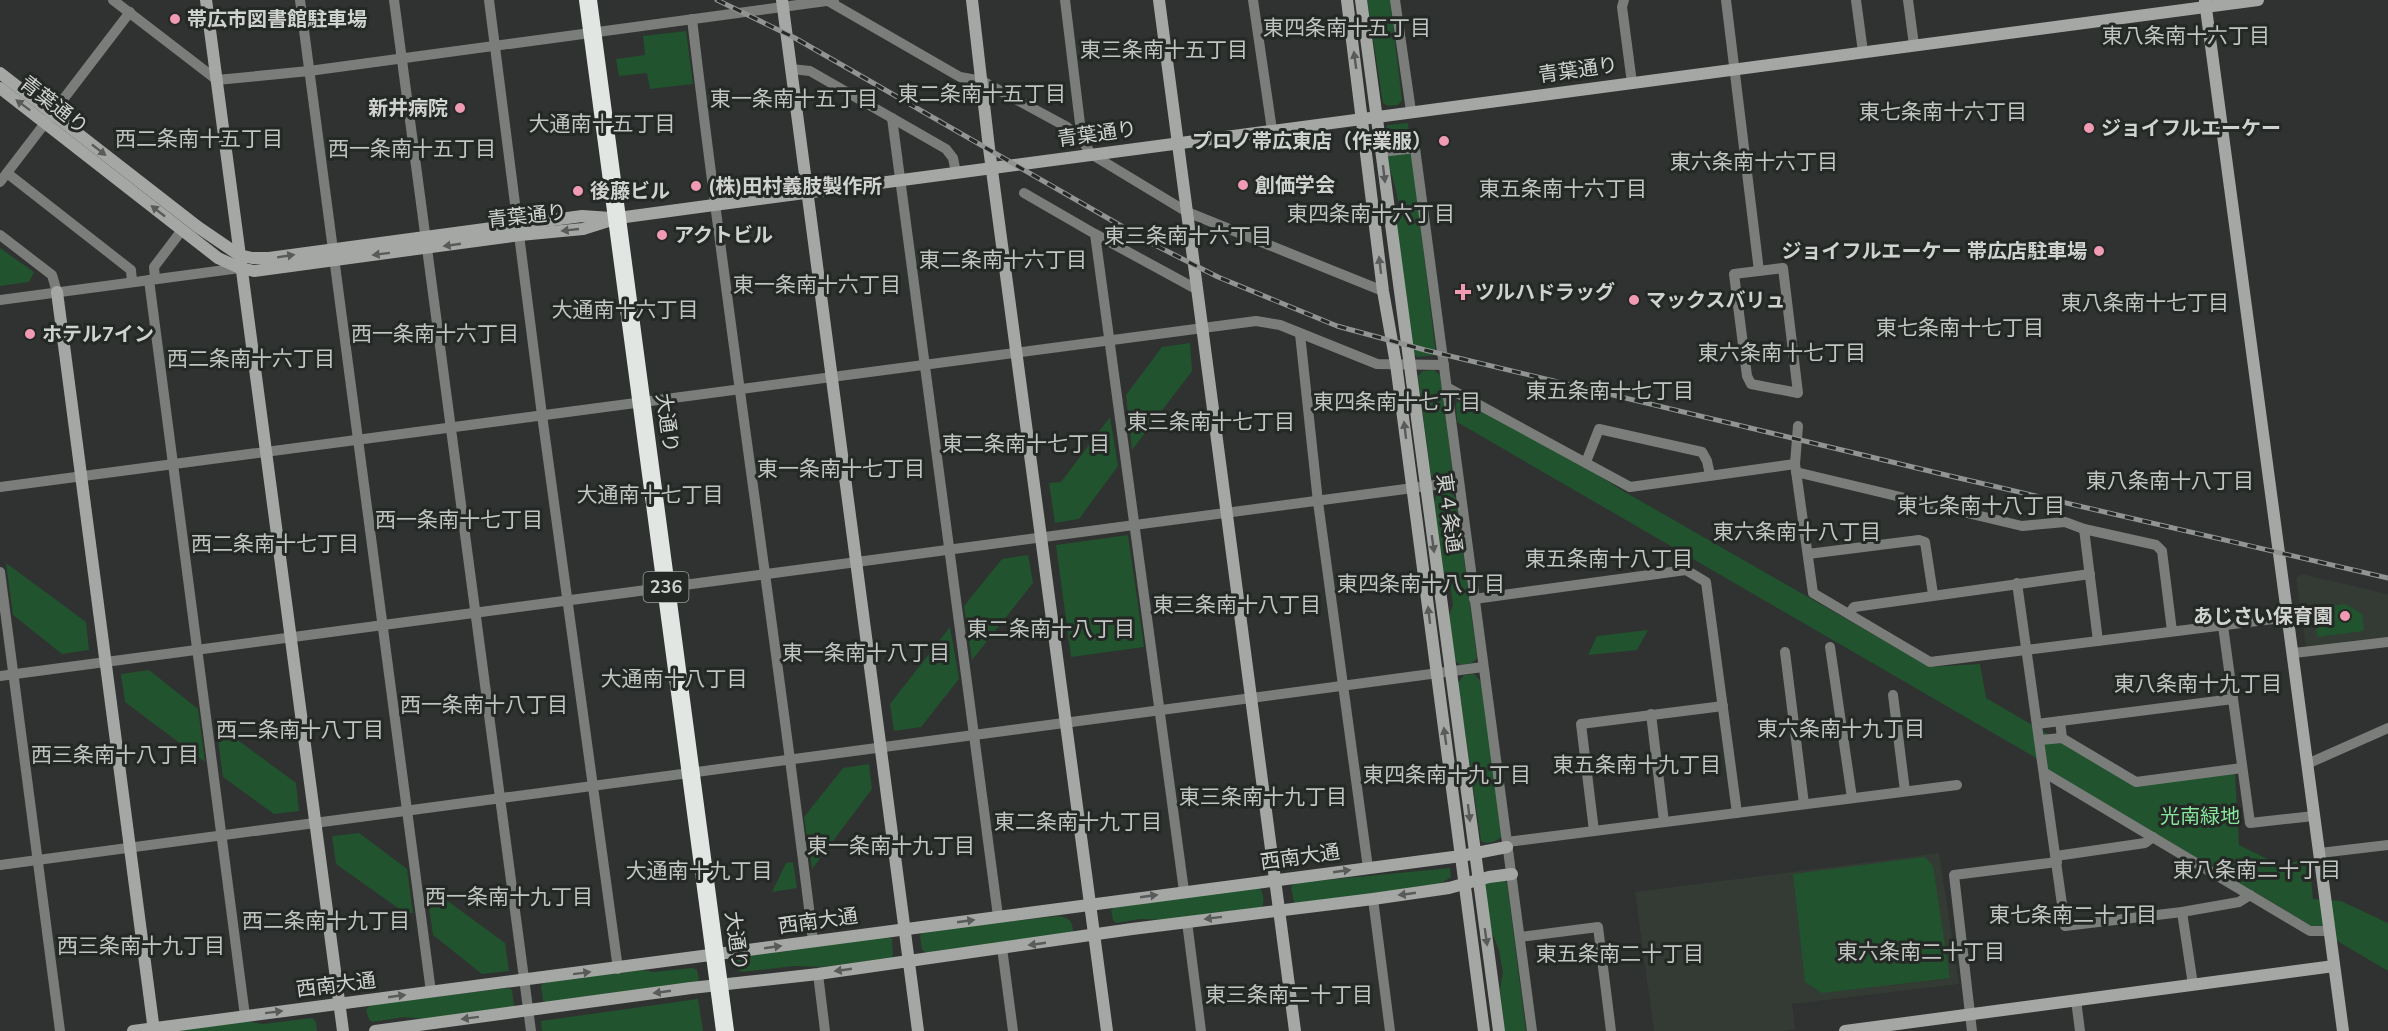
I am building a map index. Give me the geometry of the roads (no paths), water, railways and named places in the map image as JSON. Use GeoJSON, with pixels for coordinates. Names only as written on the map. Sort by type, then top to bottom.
{"type":"FeatureCollection","features":[{"type":"Feature","properties":{"kind":"highway","name":"大通り"},"geometry":{"type":"LineString","coordinates":[[588,0],[725,1031]]}},
{"type":"Feature","properties":{"kind":"street"},"geometry":{"type":"LineString","coordinates":[[113,0],[217,80],[309,71],[592,33],[782,3],[834,0]]}},
{"type":"Feature","properties":{"kind":"street"},"geometry":{"type":"LineString","coordinates":[[206,0],[343,1031]]}},
{"type":"Feature","properties":{"kind":"street"},"geometry":{"type":"LineString","coordinates":[[300,0],[431,992]]}},
{"type":"Feature","properties":{"kind":"street"},"geometry":{"type":"LineString","coordinates":[[394,0],[531,1031]]}},
{"type":"Feature","properties":{"kind":"street"},"geometry":{"type":"LineString","coordinates":[[489,0],[542,415],[618,969]]}},
{"type":"Feature","properties":{"kind":"street"},"geometry":{"type":"LineString","coordinates":[[972,0],[992,169],[1107,1031]]}},
{"type":"Feature","properties":{"kind":"street"},"geometry":{"type":"LineString","coordinates":[[1065,0],[1082,140]]}},
{"type":"Feature","properties":{"kind":"street"},"geometry":{"type":"LineString","coordinates":[[1159,0],[1295,1031]]}},
{"type":"Feature","properties":{"kind":"street"},"geometry":{"type":"LineString","coordinates":[[1253,0],[1272,130]]}},
{"type":"Feature","properties":{"kind":"street","name":"東４条通"},"geometry":{"type":"LineString","coordinates":[[1347,0],[1383,291],[1396,364],[1484,1031]]}},
{"type":"Feature","properties":{"kind":"street","name":"東４条通"},"geometry":{"type":"LineString","coordinates":[[1361,0],[1499,1031]]}},
{"type":"Feature","properties":{"kind":"street"},"geometry":{"type":"LineString","coordinates":[[1395,0],[1411,111]]}},
{"type":"Feature","properties":{"kind":"street"},"geometry":{"type":"LineString","coordinates":[[1624,0],[1622,7],[1632,82]]}},
{"type":"Feature","properties":{"kind":"street"},"geometry":{"type":"LineString","coordinates":[[1726,0],[1759,271]]}},
{"type":"Feature","properties":{"kind":"street"},"geometry":{"type":"LineString","coordinates":[[1856,0],[1863,52]]}},
{"type":"Feature","properties":{"kind":"street"},"geometry":{"type":"LineString","coordinates":[[1908,0],[1914,45]]}},
{"type":"Feature","properties":{"kind":"street","name":"青葉通り"},"geometry":{"type":"LineString","coordinates":[[0,88],[49,118],[218,258],[240,268],[254,271],[334,254],[519,230],[583,229],[618,218],[1411,111],[1735,70],[2205,4],[2258,0]]}},
{"type":"Feature","properties":{"kind":"street"},"geometry":{"type":"LineString","coordinates":[[828,1],[960,77],[982,81],[1067,127],[1082,140],[1091,154],[1187,212],[1383,291]]}},
{"type":"Feature","properties":{"kind":"street"},"geometry":{"type":"LineString","coordinates":[[782,3],[918,1031]]}},
{"type":"Feature","properties":{"kind":"street"},"geometry":{"type":"LineString","coordinates":[[2205,4],[2343,1031]]}},
{"type":"Feature","properties":{"kind":"street"},"geometry":{"type":"LineString","coordinates":[[130,12],[3,178],[131,270],[132,282]]}},
{"type":"Feature","properties":{"kind":"street"},"geometry":{"type":"LineString","coordinates":[[692,19],[714,205],[813,941]]}},
{"type":"Feature","properties":{"kind":"street"},"geometry":{"type":"LineString","coordinates":[[791,69],[810,71],[946,149],[953,158],[956,173]]}},
{"type":"Feature","properties":{"kind":"street"},"geometry":{"type":"LineString","coordinates":[[0,73],[49,118],[239,255],[269,258],[334,254]]}},
{"type":"Feature","properties":{"kind":"street"},"geometry":{"type":"LineString","coordinates":[[892,118],[998,916]]}},
{"type":"Feature","properties":{"kind":"street"},"geometry":{"type":"LineString","coordinates":[[1382,152],[1415,148],[1532,1031]]}},
{"type":"Feature","properties":{"kind":"street"},"geometry":{"type":"LineString","coordinates":[[1024,193],[1198,290]]}},
{"type":"Feature","properties":{"kind":"street"},"geometry":{"type":"LineString","coordinates":[[182,230],[154,267],[152,280],[173,465],[245,1016]]}},
{"type":"Feature","properties":{"kind":"street"},"geometry":{"type":"LineString","coordinates":[[1095,234],[1184,891]]}},
{"type":"Feature","properties":{"kind":"street"},"geometry":{"type":"LineString","coordinates":[[0,235],[52,275],[57,292],[153,1030]]}},
{"type":"Feature","properties":{"kind":"street"},"geometry":{"type":"LineString","coordinates":[[0,300],[240,268]]}},
{"type":"Feature","properties":{"kind":"street"},"geometry":{"type":"LineString","coordinates":[[1783,268],[1798,393],[1751,384],[1747,376],[1734,274],[1759,271],[1783,268]]}},
{"type":"Feature","properties":{"kind":"street"},"geometry":{"type":"LineString","coordinates":[[0,487],[1256,321],[1280,325],[1377,364],[1444,364]]}},
{"type":"Feature","properties":{"kind":"street"},"geometry":{"type":"LineString","coordinates":[[1300,334],[1318,502],[1368,868]]}},
{"type":"Feature","properties":{"kind":"street"},"geometry":{"type":"LineString","coordinates":[[1448,388],[1630,487],[1710,475],[1795,468],[2022,526],[2065,522],[2084,529],[2156,546],[2162,551],[2172,632]]}},
{"type":"Feature","properties":{"kind":"street"},"geometry":{"type":"LineString","coordinates":[[1798,426],[1795,468],[1814,593],[1930,662],[2289,617]]}},
{"type":"Feature","properties":{"kind":"street"},"geometry":{"type":"LineString","coordinates":[[1586,462],[1599,429],[1702,452],[1710,475]]}},
{"type":"Feature","properties":{"kind":"street"},"geometry":{"type":"LineString","coordinates":[[0,676],[1458,482]]}},
{"type":"Feature","properties":{"kind":"street"},"geometry":{"type":"LineString","coordinates":[[2084,529],[2098,641]]}},
{"type":"Feature","properties":{"kind":"street"},"geometry":{"type":"LineString","coordinates":[[1808,554],[1919,540],[1925,542],[1933,594]]}},
{"type":"Feature","properties":{"kind":"street"},"geometry":{"type":"LineString","coordinates":[[1474,599],[1686,570],[1706,582],[1737,813]]}},
{"type":"Feature","properties":{"kind":"street"},"geometry":{"type":"LineString","coordinates":[[0,572],[60,1031]]}},
{"type":"Feature","properties":{"kind":"street"},"geometry":{"type":"LineString","coordinates":[[1849,614],[1854,606],[2090,574]]}},
{"type":"Feature","properties":{"kind":"street"},"geometry":{"type":"LineString","coordinates":[[2017,583],[2065,926],[2182,912],[2239,902],[2250,895]]}},
{"type":"Feature","properties":{"kind":"street"},"geometry":{"type":"LineString","coordinates":[[2223,626],[2250,823],[2314,816]]}},
{"type":"Feature","properties":{"kind":"street"},"geometry":{"type":"LineString","coordinates":[[2294,653],[2388,642]]}},
{"type":"Feature","properties":{"kind":"street"},"geometry":{"type":"LineString","coordinates":[[1830,647],[1852,798]]}},
{"type":"Feature","properties":{"kind":"street"},"geometry":{"type":"LineString","coordinates":[[1785,652],[1804,804]]}},
{"type":"Feature","properties":{"kind":"street"},"geometry":{"type":"LineString","coordinates":[[0,865],[1483,667]]}},
{"type":"Feature","properties":{"kind":"street"},"geometry":{"type":"LineString","coordinates":[[1893,695],[1905,791]]}},
{"type":"Feature","properties":{"kind":"street"},"geometry":{"type":"LineString","coordinates":[[2037,724],[2233,699]]}},
{"type":"Feature","properties":{"kind":"street"},"geometry":{"type":"LineString","coordinates":[[1594,831],[1581,724],[1723,706]]}},
{"type":"Feature","properties":{"kind":"street"},"geometry":{"type":"LineString","coordinates":[[1651,714],[1664,822]]}},
{"type":"Feature","properties":{"kind":"street"},"geometry":{"type":"LineString","coordinates":[[2060,721],[2062,738]]}},
{"type":"Feature","properties":{"kind":"street"},"geometry":{"type":"LineString","coordinates":[[2307,764],[2388,728]]}},
{"type":"Feature","properties":{"kind":"street"},"geometry":{"type":"LineString","coordinates":[[2040,740],[2062,738],[2136,782],[2242,768]]}},
{"type":"Feature","properties":{"kind":"street"},"geometry":{"type":"LineString","coordinates":[[2045,773],[2310,931],[2330,931]]}},
{"type":"Feature","properties":{"kind":"street"},"geometry":{"type":"LineString","coordinates":[[1507,844],[1957,785]]}},
{"type":"Feature","properties":{"kind":"street"},"geometry":{"type":"LineString","coordinates":[[1971,1031],[1954,875],[2145,843],[2153,837]]}},
{"type":"Feature","properties":{"kind":"street","name":"西南大通"},"geometry":{"type":"LineString","coordinates":[[133,1031],[618,969],[1184,891],[1461,856],[1507,844]]}},
{"type":"Feature","properties":{"kind":"street"},"geometry":{"type":"LineString","coordinates":[[2320,854],[2388,845]]}},
{"type":"Feature","properties":{"kind":"street"},"geometry":{"type":"LineString","coordinates":[[375,1031],[436,1027],[528,1011],[720,984],[818,974],[1187,922],[1373,899],[1512,874]]}},
{"type":"Feature","properties":{"kind":"street"},"geometry":{"type":"LineString","coordinates":[[1373,899],[1390,1031]]}},
{"type":"Feature","properties":{"kind":"street"},"geometry":{"type":"LineString","coordinates":[[2182,912],[2193,985]]}},
{"type":"Feature","properties":{"kind":"street"},"geometry":{"type":"LineString","coordinates":[[1187,922],[1201,1031]]}},
{"type":"Feature","properties":{"kind":"street"},"geometry":{"type":"LineString","coordinates":[[1520,937],[1598,927],[1611,1031]]}},
{"type":"Feature","properties":{"kind":"street"},"geometry":{"type":"LineString","coordinates":[[1002,948],[1013,1031]]}},
{"type":"Feature","properties":{"kind":"street"},"geometry":{"type":"LineString","coordinates":[[1845,1031],[1919,1026],[1969,1014],[2334,966]]}},
{"type":"Feature","properties":{"kind":"street"},"geometry":{"type":"LineString","coordinates":[[818,974],[825,1031]]}},
{"type":"Feature","properties":{"kind":"street"},"geometry":{"type":"LineString","coordinates":[[2076,1000],[2080,1031]]}},
{"type":"Feature","properties":{"kind":"railway"},"geometry":{"type":"LineString","coordinates":[[717,0],[795,38],[1151,243],[1218,277],[1337,326],[1425,350],[1946,475],[2388,578]]}},
{"type":"Feature","properties":{"kind":"place","name":"帯広市図書館駐車場"},"geometry":{"type":"Point","coordinates":[175,19]}},
{"type":"Feature","properties":{"kind":"place","name":"新井病院"},"geometry":{"type":"Point","coordinates":[460,108]}},
{"type":"Feature","properties":{"kind":"place","name":"ジョイフルエーケー"},"geometry":{"type":"Point","coordinates":[2089,128]}},
{"type":"Feature","properties":{"kind":"place","name":"プロノ帯広東店（作業服）"},"geometry":{"type":"Point","coordinates":[1444,141]}},
{"type":"Feature","properties":{"kind":"place","name":"創価学会"},"geometry":{"type":"Point","coordinates":[1243,185]}},
{"type":"Feature","properties":{"kind":"place","name":"(株)田村義肢製作所"},"geometry":{"type":"Point","coordinates":[696,186]}},
{"type":"Feature","properties":{"kind":"place","name":"後藤ビル"},"geometry":{"type":"Point","coordinates":[578,191]}},
{"type":"Feature","properties":{"kind":"place","name":"アクトビル"},"geometry":{"type":"Point","coordinates":[662,235]}},
{"type":"Feature","properties":{"kind":"place","name":"ジョイフルエーケー 帯広店駐車場"},"geometry":{"type":"Point","coordinates":[2099,251]}},
{"type":"Feature","properties":{"kind":"place","name":"ツルハドラッグ"},"geometry":{"type":"Point","coordinates":[1463,292]}},
{"type":"Feature","properties":{"kind":"place","name":"マックスバリュ"},"geometry":{"type":"Point","coordinates":[1634,300]}},
{"type":"Feature","properties":{"kind":"place","name":"ホテル7イン"},"geometry":{"type":"Point","coordinates":[30,334]}},
{"type":"Feature","properties":{"kind":"place","name":"あじさい保育園"},"geometry":{"type":"Point","coordinates":[2345,616]}},
{"type":"Feature","properties":{"kind":"district","name":"東四条南十五丁目"},"geometry":{"type":"Point","coordinates":[1347,28]}},
{"type":"Feature","properties":{"kind":"district","name":"東八条南十六丁目"},"geometry":{"type":"Point","coordinates":[2186,36]}},
{"type":"Feature","properties":{"kind":"district","name":"東三条南十五丁目"},"geometry":{"type":"Point","coordinates":[1164,50]}},
{"type":"Feature","properties":{"kind":"district","name":"東二条南十五丁目"},"geometry":{"type":"Point","coordinates":[982,94]}},
{"type":"Feature","properties":{"kind":"district","name":"東一条南十五丁目"},"geometry":{"type":"Point","coordinates":[794,99]}},
{"type":"Feature","properties":{"kind":"district","name":"東七条南十六丁目"},"geometry":{"type":"Point","coordinates":[1943,112]}},
{"type":"Feature","properties":{"kind":"district","name":"大通南十五丁目"},"geometry":{"type":"Point","coordinates":[602,124]}},
{"type":"Feature","properties":{"kind":"district","name":"西二条南十五丁目"},"geometry":{"type":"Point","coordinates":[199,139]}},
{"type":"Feature","properties":{"kind":"district","name":"西一条南十五丁目"},"geometry":{"type":"Point","coordinates":[412,149]}},
{"type":"Feature","properties":{"kind":"district","name":"東六条南十六丁目"},"geometry":{"type":"Point","coordinates":[1754,162]}},
{"type":"Feature","properties":{"kind":"district","name":"東五条南十六丁目"},"geometry":{"type":"Point","coordinates":[1563,189]}},
{"type":"Feature","properties":{"kind":"district","name":"東四条南十六丁目"},"geometry":{"type":"Point","coordinates":[1371,214]}},
{"type":"Feature","properties":{"kind":"district","name":"東三条南十六丁目"},"geometry":{"type":"Point","coordinates":[1188,236]}},
{"type":"Feature","properties":{"kind":"district","name":"東二条南十六丁目"},"geometry":{"type":"Point","coordinates":[1003,260]}},
{"type":"Feature","properties":{"kind":"district","name":"東一条南十六丁目"},"geometry":{"type":"Point","coordinates":[817,285]}},
{"type":"Feature","properties":{"kind":"district","name":"東八条南十七丁目"},"geometry":{"type":"Point","coordinates":[2145,303]}},
{"type":"Feature","properties":{"kind":"district","name":"大通南十六丁目"},"geometry":{"type":"Point","coordinates":[625,310]}},
{"type":"Feature","properties":{"kind":"district","name":"東七条南十七丁目"},"geometry":{"type":"Point","coordinates":[1960,328]}},
{"type":"Feature","properties":{"kind":"district","name":"西一条南十六丁目"},"geometry":{"type":"Point","coordinates":[435,334]}},
{"type":"Feature","properties":{"kind":"district","name":"東六条南十七丁目"},"geometry":{"type":"Point","coordinates":[1782,353]}},
{"type":"Feature","properties":{"kind":"district","name":"西二条南十六丁目"},"geometry":{"type":"Point","coordinates":[251,359]}},
{"type":"Feature","properties":{"kind":"district","name":"東五条南十七丁目"},"geometry":{"type":"Point","coordinates":[1610,391]}},
{"type":"Feature","properties":{"kind":"district","name":"東四条南十七丁目"},"geometry":{"type":"Point","coordinates":[1397,402]}},
{"type":"Feature","properties":{"kind":"district","name":"東三条南十七丁目"},"geometry":{"type":"Point","coordinates":[1211,422]}},
{"type":"Feature","properties":{"kind":"district","name":"東二条南十七丁目"},"geometry":{"type":"Point","coordinates":[1026,444]}},
{"type":"Feature","properties":{"kind":"district","name":"東一条南十七丁目"},"geometry":{"type":"Point","coordinates":[841,469]}},
{"type":"Feature","properties":{"kind":"district","name":"東八条南十八丁目"},"geometry":{"type":"Point","coordinates":[2170,481]}},
{"type":"Feature","properties":{"kind":"district","name":"大通南十七丁目"},"geometry":{"type":"Point","coordinates":[650,495]}},
{"type":"Feature","properties":{"kind":"district","name":"東七条南十八丁目"},"geometry":{"type":"Point","coordinates":[1981,506]}},
{"type":"Feature","properties":{"kind":"district","name":"西一条南十七丁目"},"geometry":{"type":"Point","coordinates":[459,520]}},
{"type":"Feature","properties":{"kind":"district","name":"東六条南十八丁目"},"geometry":{"type":"Point","coordinates":[1797,532]}},
{"type":"Feature","properties":{"kind":"district","name":"西二条南十七丁目"},"geometry":{"type":"Point","coordinates":[275,544]}},
{"type":"Feature","properties":{"kind":"district","name":"東五条南十八丁目"},"geometry":{"type":"Point","coordinates":[1609,559]}},
{"type":"Feature","properties":{"kind":"district","name":"東四条南十八丁目"},"geometry":{"type":"Point","coordinates":[1421,584]}},
{"type":"Feature","properties":{"kind":"district","name":"東三条南十八丁目"},"geometry":{"type":"Point","coordinates":[1237,605]}},
{"type":"Feature","properties":{"kind":"district","name":"東二条南十八丁目"},"geometry":{"type":"Point","coordinates":[1051,629]}},
{"type":"Feature","properties":{"kind":"district","name":"東一条南十八丁目"},"geometry":{"type":"Point","coordinates":[866,653]}},
{"type":"Feature","properties":{"kind":"district","name":"大通南十八丁目"},"geometry":{"type":"Point","coordinates":[674,679]}},
{"type":"Feature","properties":{"kind":"district","name":"東八条南十九丁目"},"geometry":{"type":"Point","coordinates":[2198,684]}},
{"type":"Feature","properties":{"kind":"district","name":"西一条南十八丁目"},"geometry":{"type":"Point","coordinates":[484,705]}},
{"type":"Feature","properties":{"kind":"district","name":"東六条南十九丁目"},"geometry":{"type":"Point","coordinates":[1841,729]}},
{"type":"Feature","properties":{"kind":"district","name":"西二条南十八丁目"},"geometry":{"type":"Point","coordinates":[300,730]}},
{"type":"Feature","properties":{"kind":"district","name":"西三条南十八丁目"},"geometry":{"type":"Point","coordinates":[115,755]}},
{"type":"Feature","properties":{"kind":"district","name":"東五条南十九丁目"},"geometry":{"type":"Point","coordinates":[1637,765]}},
{"type":"Feature","properties":{"kind":"district","name":"東四条南十九丁目"},"geometry":{"type":"Point","coordinates":[1447,775]}},
{"type":"Feature","properties":{"kind":"district","name":"東三条南十九丁目"},"geometry":{"type":"Point","coordinates":[1263,797]}},
{"type":"Feature","properties":{"kind":"district","name":"東二条南十九丁目"},"geometry":{"type":"Point","coordinates":[1078,822]}},
{"type":"Feature","properties":{"kind":"district","name":"東一条南十九丁目"},"geometry":{"type":"Point","coordinates":[891,846]}},
{"type":"Feature","properties":{"kind":"district","name":"東八条南二十丁目"},"geometry":{"type":"Point","coordinates":[2257,870]}},
{"type":"Feature","properties":{"kind":"district","name":"大通南十九丁目"},"geometry":{"type":"Point","coordinates":[699,871]}},
{"type":"Feature","properties":{"kind":"district","name":"西一条南十九丁目"},"geometry":{"type":"Point","coordinates":[509,897]}},
{"type":"Feature","properties":{"kind":"district","name":"東七条南二十丁目"},"geometry":{"type":"Point","coordinates":[2073,915]}},
{"type":"Feature","properties":{"kind":"district","name":"西二条南十九丁目"},"geometry":{"type":"Point","coordinates":[326,921]}},
{"type":"Feature","properties":{"kind":"district","name":"西三条南十九丁目"},"geometry":{"type":"Point","coordinates":[141,946]}},
{"type":"Feature","properties":{"kind":"district","name":"東六条南二十丁目"},"geometry":{"type":"Point","coordinates":[1921,952]}},
{"type":"Feature","properties":{"kind":"district","name":"東五条南二十丁目"},"geometry":{"type":"Point","coordinates":[1620,954]}},
{"type":"Feature","properties":{"kind":"district","name":"東三条南二十丁目"},"geometry":{"type":"Point","coordinates":[1289,995]}},
{"type":"Feature","properties":{"kind":"park label","name":"光南緑地"},"geometry":{"type":"Point","coordinates":[2200,816]}}]}
